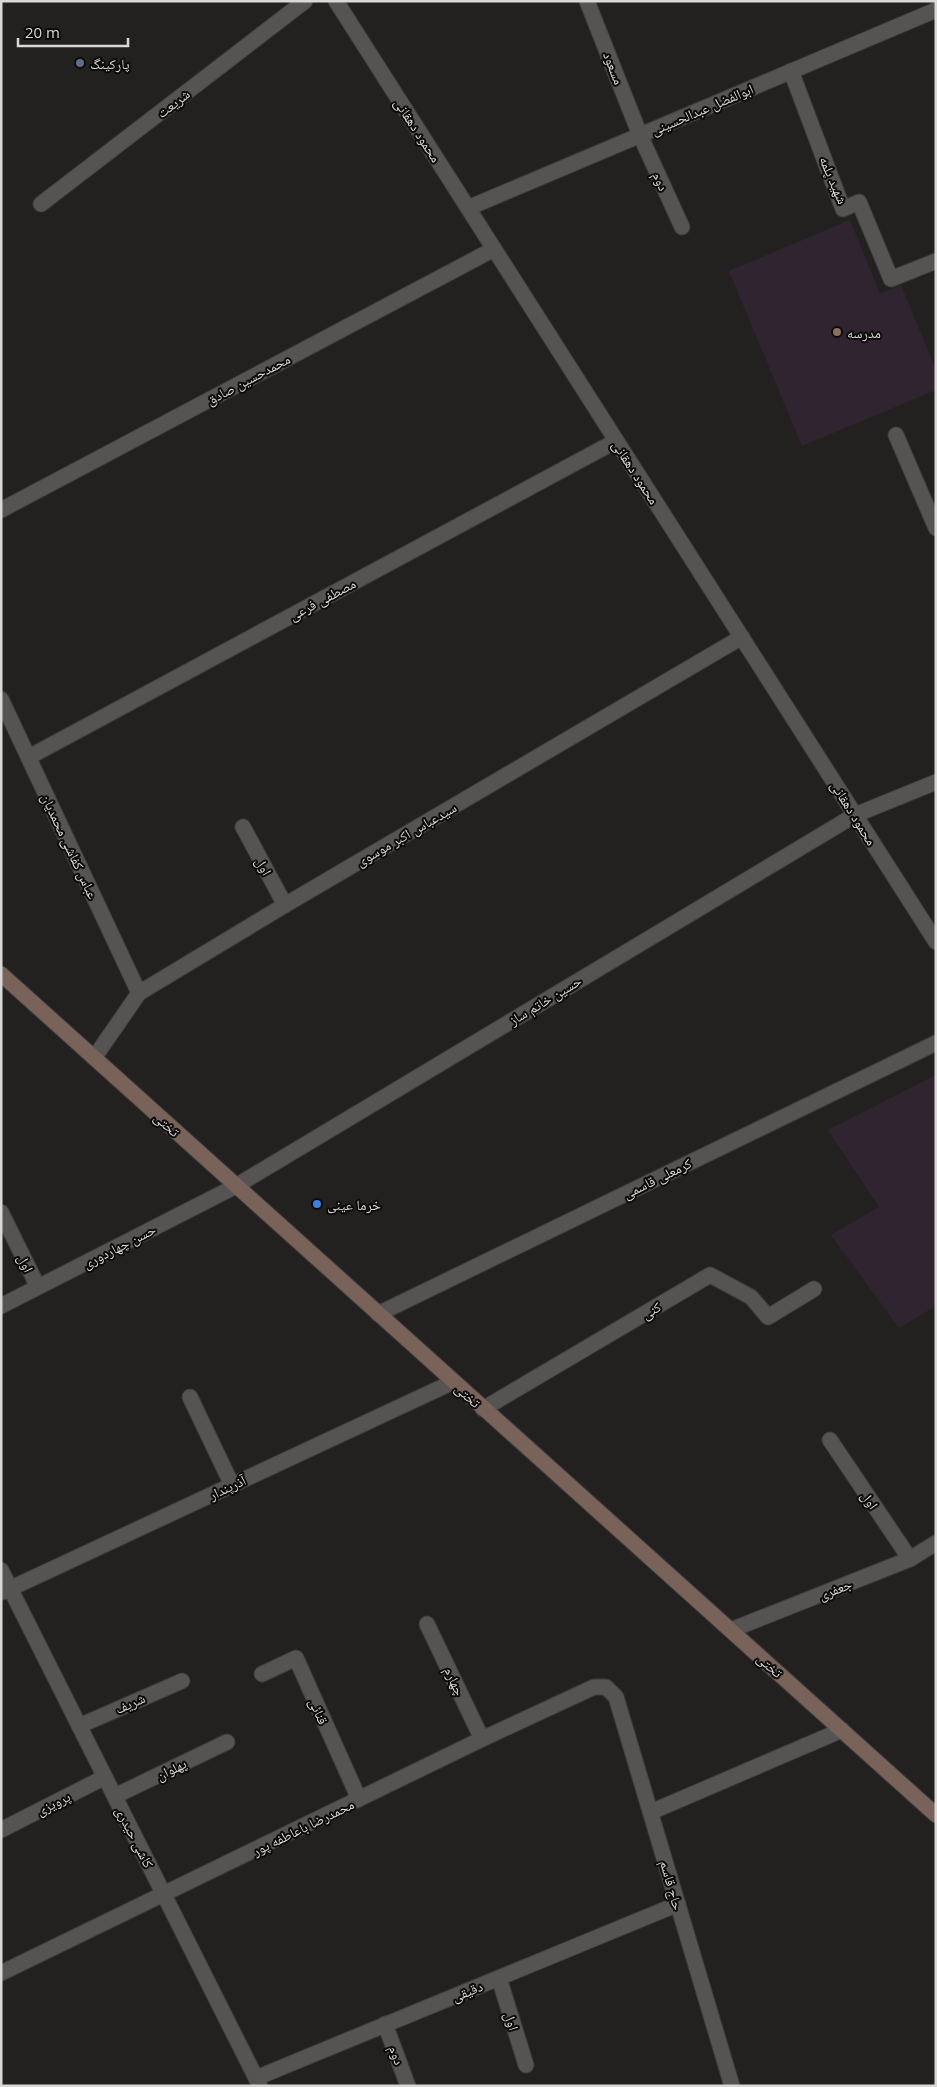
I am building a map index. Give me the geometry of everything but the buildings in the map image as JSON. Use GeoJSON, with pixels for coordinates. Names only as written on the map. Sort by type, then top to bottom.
{"type":"FeatureCollection","features":[{"type":"Feature","properties":{"kind":"main road","name":"تختی"},"geometry":{"type":"LineString","coordinates":[[1,974],[936,1815]]}},
{"type":"Feature","properties":{"kind":"street","name":"شریعت"},"geometry":{"type":"LineString","coordinates":[[41,204],[305,1]]}},
{"type":"Feature","properties":{"kind":"street","name":"محمود دهقانی"},"geometry":{"type":"LineString","coordinates":[[336,1],[936,942]]}},
{"type":"Feature","properties":{"kind":"street","name":"مسعود"},"geometry":{"type":"LineString","coordinates":[[587,1],[640,135]]}},
{"type":"Feature","properties":{"kind":"street","name":"ابوالفضل عبدالحسینی"},"geometry":{"type":"LineString","coordinates":[[468,208],[936,10]]}},
{"type":"Feature","properties":{"kind":"street","name":"شهید پلمه"},"geometry":{"type":"LineString","coordinates":[[791,71],[843,209],[859,202],[891,279],[936,261]]}},
{"type":"Feature","properties":{"kind":"street","name":"دوم"},"geometry":{"type":"LineString","coordinates":[[640,135],[682,227]]}},
{"type":"Feature","properties":{"kind":"street","name":"محمدحسین صادق"},"geometry":{"type":"LineString","coordinates":[[1,510],[494,249]]}},
{"type":"Feature","properties":{"kind":"street"},"geometry":{"type":"LineString","coordinates":[[896,435],[936,528]]}},
{"type":"Feature","properties":{"kind":"street","name":"مصطفی فرعی"},"geometry":{"type":"LineString","coordinates":[[29,757],[616,441]]}},
{"type":"Feature","properties":{"kind":"street","name":"سیدعباس اکبر موسوی"},"geometry":{"type":"LineString","coordinates":[[94,1058],[139,993],[742,637]]}},
{"type":"Feature","properties":{"kind":"street","name":"عباس کفاشی محمدیان"},"geometry":{"type":"LineString","coordinates":[[1,699],[139,993]]}},
{"type":"Feature","properties":{"kind":"street","name":"حسین خاتم ساز"},"geometry":{"type":"LineString","coordinates":[[236,1186],[855,815],[936,782]]}},
{"type":"Feature","properties":{"kind":"street","name":"اول"},"geometry":{"type":"LineString","coordinates":[[243,826],[286,905]]}},
{"type":"Feature","properties":{"kind":"street","name":"کرمعلی قاسمی"},"geometry":{"type":"LineString","coordinates":[[378,1314],[936,1042]]}},
{"type":"Feature","properties":{"kind":"street","name":"حسن چهاردوری"},"geometry":{"type":"LineString","coordinates":[[1,1306],[236,1186]]}},
{"type":"Feature","properties":{"kind":"street","name":"اول"},"geometry":{"type":"LineString","coordinates":[[1,1212],[38,1287]]}},
{"type":"Feature","properties":{"kind":"street","name":"کنی"},"geometry":{"type":"LineString","coordinates":[[483,1409],[710,1275],[751,1297],[768,1317],[814,1289]]}},
{"type":"Feature","properties":{"kind":"street","name":"آذرپندار"},"geometry":{"type":"LineString","coordinates":[[6,1591],[453,1382]]}},
{"type":"Feature","properties":{"kind":"street"},"geometry":{"type":"LineString","coordinates":[[190,1397],[232,1485]]}},
{"type":"Feature","properties":{"kind":"street","name":"اول"},"geometry":{"type":"LineString","coordinates":[[830,1440],[910,1559]]}},
{"type":"Feature","properties":{"kind":"street","name":"جعفری"},"geometry":{"type":"LineString","coordinates":[[731,1630],[910,1559],[936,1543]]}},
{"type":"Feature","properties":{"kind":"street","name":"کاشی حیدری"},"geometry":{"type":"LineString","coordinates":[[1,1570],[6,1591],[115,1796],[258,2082]]}},
{"type":"Feature","properties":{"kind":"street","name":"چهارم"},"geometry":{"type":"LineString","coordinates":[[427,1624],[482,1739]]}},
{"type":"Feature","properties":{"kind":"street","name":"قنائی"},"geometry":{"type":"LineString","coordinates":[[262,1674],[296,1658],[359,1799]]}},
{"type":"Feature","properties":{"kind":"street","name":"شریف"},"geometry":{"type":"LineString","coordinates":[[79,1726],[182,1680]]}},
{"type":"Feature","properties":{"kind":"street","name":"محمدرضا باعاطفه پور"},"geometry":{"type":"LineString","coordinates":[[1,1973],[482,1739],[594,1687],[606,1687]]}},
{"type":"Feature","properties":{"kind":"street","name":"حاج قاسم"},"geometry":{"type":"LineString","coordinates":[[606,1687],[616,1696],[732,2086]]}},
{"type":"Feature","properties":{"kind":"street"},"geometry":{"type":"LineString","coordinates":[[651,1812],[842,1730]]}},
{"type":"Feature","properties":{"kind":"street","name":"پهلوان"},"geometry":{"type":"LineString","coordinates":[[115,1796],[227,1742]]}},
{"type":"Feature","properties":{"kind":"street","name":"پرویزی"},"geometry":{"type":"LineString","coordinates":[[1,1830],[105,1777]]}},
{"type":"Feature","properties":{"kind":"street","name":"دقیقی"},"geometry":{"type":"LineString","coordinates":[[258,2082],[385,2024],[678,1904]]}},
{"type":"Feature","properties":{"kind":"street","name":"اول"},"geometry":{"type":"LineString","coordinates":[[499,1978],[526,2065]]}},
{"type":"Feature","properties":{"kind":"street","name":"دوم"},"geometry":{"type":"LineString","coordinates":[[385,2024],[408,2086]]}},
{"type":"Feature","properties":{"kind":"shaded area","name":"مدرسه"},"geometry":{"type":"Polygon","coordinates":[[[850,220],[880,294],[901,285],[936,370],[936,390],[802,446],[729,271],[850,220]]]}},
{"type":"Feature","properties":{"kind":"shaded area"},"geometry":{"type":"Polygon","coordinates":[[[936,1075],[936,1306],[899,1328],[831,1235],[879,1207],[828,1130],[936,1075]]]}},
{"type":"Feature","properties":{"kind":"place","name":"پارکینگ"},"geometry":{"type":"Point","coordinates":[80,63]}},
{"type":"Feature","properties":{"kind":"place","name":"مدرسه"},"geometry":{"type":"Point","coordinates":[837,332]}},
{"type":"Feature","properties":{"kind":"place","name":"خرما عینی"},"geometry":{"type":"Point","coordinates":[317,1204]}}]}
